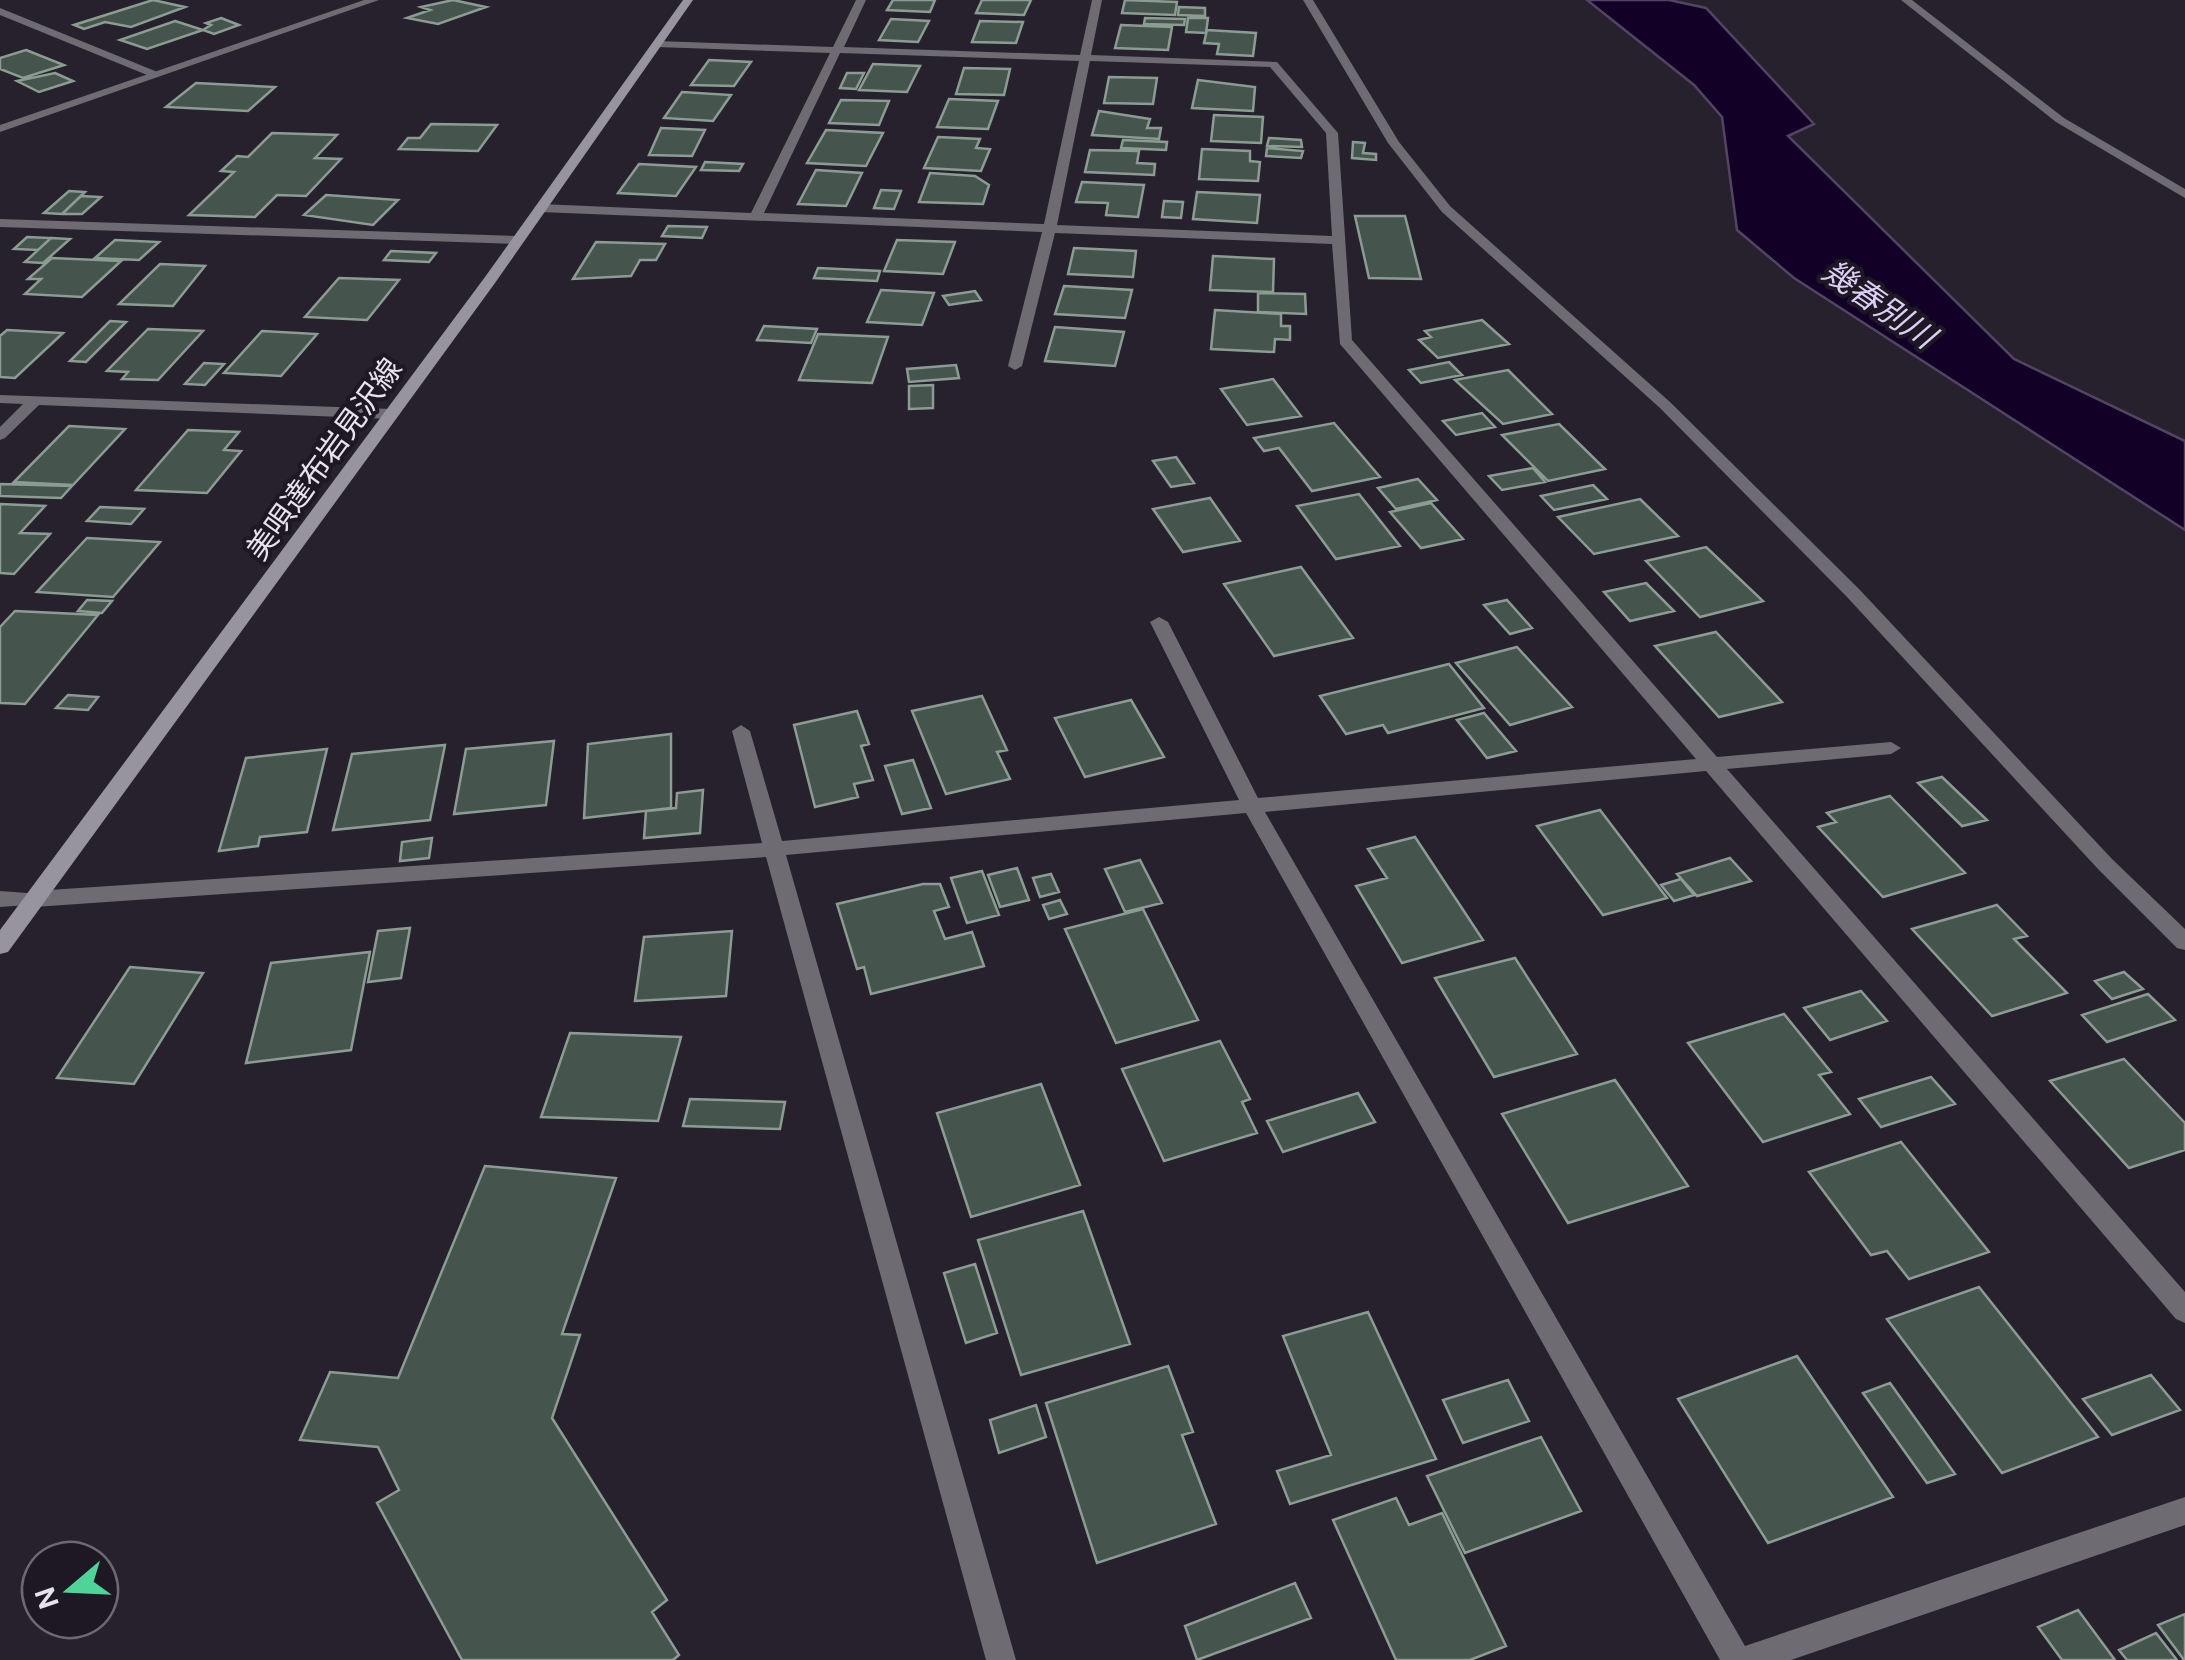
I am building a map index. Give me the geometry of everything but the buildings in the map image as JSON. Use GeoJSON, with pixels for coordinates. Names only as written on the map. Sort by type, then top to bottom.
{"type":"FeatureCollection","features":[{"type":"Feature","properties":{"kind":"main road","name":"美唄達布岩見沢線"},"geometry":{"type":"LineString","coordinates":[[0,946],[392,414],[688,0]]}},
{"type":"Feature","properties":{"kind":"street"},"geometry":{"type":"LineString","coordinates":[[0,129],[374,0]]}},
{"type":"Feature","properties":{"kind":"street"},"geometry":{"type":"LineString","coordinates":[[756,216],[861,0]]}},
{"type":"Feature","properties":{"kind":"street"},"geometry":{"type":"LineString","coordinates":[[1015,366],[1050,227],[1097,0]]}},
{"type":"Feature","properties":{"kind":"street"},"geometry":{"type":"LineString","coordinates":[[1308,0],[1394,143],[1446,210],[1665,405],[1853,593],[2105,864],[2185,942]]}},
{"type":"Feature","properties":{"kind":"street"},"geometry":{"type":"LineString","coordinates":[[1906,0],[2060,120],[2185,194]]}},
{"type":"Feature","properties":{"kind":"street"},"geometry":{"type":"LineString","coordinates":[[0,12],[156,75]]}},
{"type":"Feature","properties":{"kind":"street"},"geometry":{"type":"LineString","coordinates":[[657,44],[1272,64],[1332,132],[1336,240],[1346,341],[2185,1310]]}},
{"type":"Feature","properties":{"kind":"street"},"geometry":{"type":"LineString","coordinates":[[540,208],[1336,240]]}},
{"type":"Feature","properties":{"kind":"street"},"geometry":{"type":"LineString","coordinates":[[0,222],[517,240]]}},
{"type":"Feature","properties":{"kind":"street"},"geometry":{"type":"LineString","coordinates":[[0,399],[392,414]]}},
{"type":"Feature","properties":{"kind":"street"},"geometry":{"type":"LineString","coordinates":[[0,435],[36,400]]}},
{"type":"Feature","properties":{"kind":"street"},"geometry":{"type":"LineString","coordinates":[[1160,622],[1251,805],[1737,1660]]}},
{"type":"Feature","properties":{"kind":"street"},"geometry":{"type":"LineString","coordinates":[[741,731],[1001,1660]]}},
{"type":"Feature","properties":{"kind":"street"},"geometry":{"type":"LineString","coordinates":[[0,899],[774,849],[1891,748]]}},
{"type":"Feature","properties":{"kind":"street"},"geometry":{"type":"LineString","coordinates":[[1747,1660],[2185,1511]]}},
{"type":"Feature","properties":{"kind":"water","name":"幾春別川"},"geometry":{"type":"Polygon","coordinates":[[[1587,0],[1669,0],[1706,8],[1814,124],[1788,136],[2014,359],[2185,441],[2185,530],[1794,278],[1737,230],[1722,117],[1694,85],[1587,0]]]}}]}
